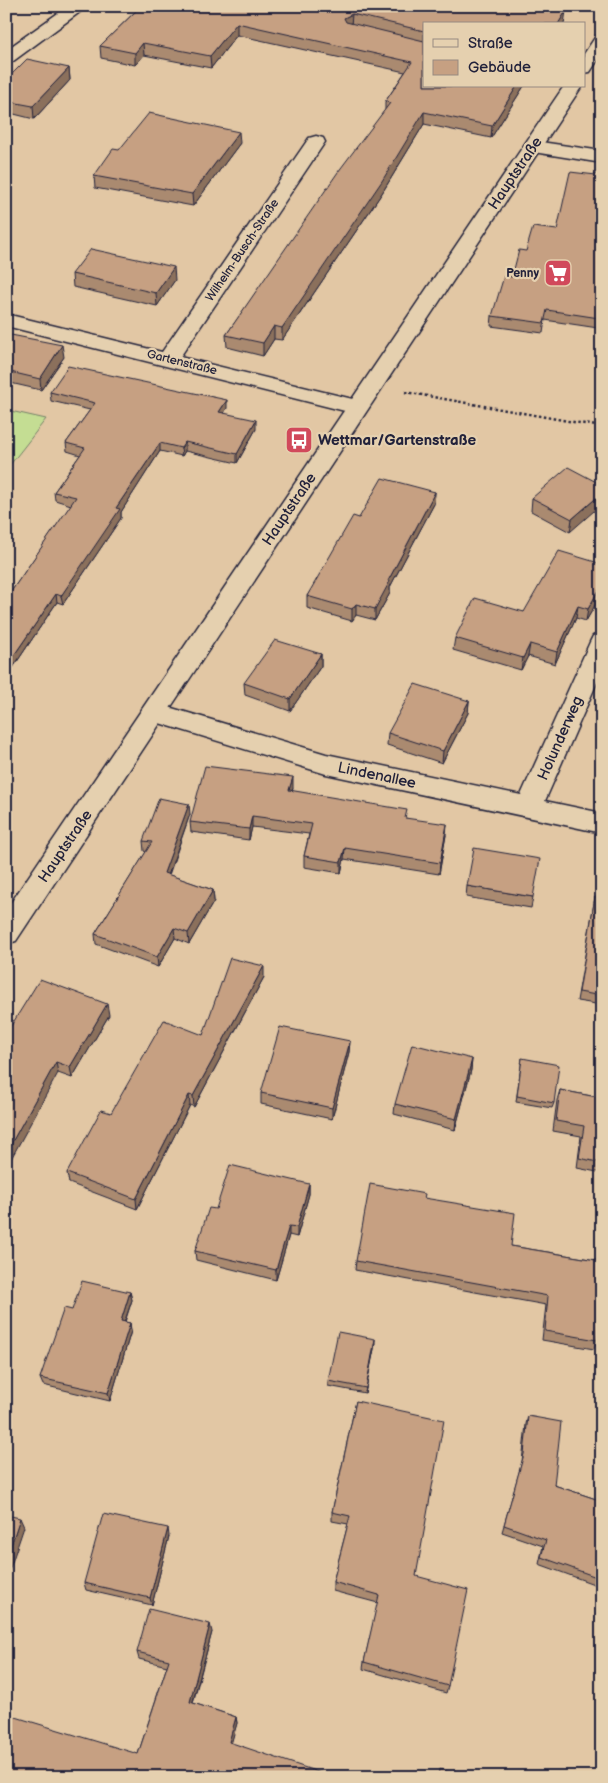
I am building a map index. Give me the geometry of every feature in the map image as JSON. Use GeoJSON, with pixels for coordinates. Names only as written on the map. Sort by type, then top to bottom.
{"type":"FeatureCollection","features":[{"type":"Feature","properties":{"kind":"street"},"geometry":{"type":"LineString","coordinates":[[9,53],[80,6]]}},
{"type":"Feature","properties":{"kind":"street"},"geometry":{"type":"LineString","coordinates":[[586,65],[602,40]]}},
{"type":"Feature","properties":{"kind":"street","name":"Hauptstraße"},"geometry":{"type":"LineString","coordinates":[[6,933],[572,88]]}},
{"type":"Feature","properties":{"kind":"street","name":"Wilhelm-Busch-Straße"},"geometry":{"type":"LineString","coordinates":[[168,359],[316,142]]}},
{"type":"Feature","properties":{"kind":"street"},"geometry":{"type":"LineString","coordinates":[[534,147],[602,157]]}},
{"type":"Feature","properties":{"kind":"street","name":"Gartenstraße"},"geometry":{"type":"LineString","coordinates":[[6,320],[358,407]]}},
{"type":"Feature","properties":{"kind":"street","name":"Holunderweg"},"geometry":{"type":"LineString","coordinates":[[529,807],[602,642]]}},
{"type":"Feature","properties":{"kind":"street","name":"Lindenallee"},"geometry":{"type":"LineString","coordinates":[[155,712],[326,764],[602,823]]}},
{"type":"Feature","properties":{"kind":"path"},"geometry":{"type":"LineString","coordinates":[[372,386],[602,427]]}},
{"type":"Feature","properties":{"kind":"green space"},"geometry":{"type":"Polygon","coordinates":[[[6,410],[46,419],[6,470],[6,410]]]}},
{"type":"Feature","properties":{"kind":"building"},"geometry":{"type":"Polygon","coordinates":[[[141,6],[544,6],[566,11],[559,22],[423,22],[423,31],[352,14],[344,18],[346,22],[423,41],[423,88],[516,88],[492,126],[424,112],[382,181],[282,328],[274,326],[263,343],[226,335],[338,172],[390,103],[385,102],[412,62],[237,23],[210,56],[143,43],[135,53],[100,46],[141,6]]]}},
{"type":"Feature","properties":{"kind":"building"},"geometry":{"type":"Polygon","coordinates":[[[27,59],[69,68],[33,106],[6,101],[6,80],[27,59]]]}},
{"type":"Feature","properties":{"kind":"building"},"geometry":{"type":"Polygon","coordinates":[[[149,113],[239,132],[192,194],[94,176],[113,149],[119,150],[149,113]]]}},
{"type":"Feature","properties":{"kind":"building","name":"Penny"},"geometry":{"type":"Polygon","coordinates":[[[602,164],[602,307],[599,318],[547,310],[544,323],[492,316],[504,276],[512,277],[519,250],[526,251],[533,227],[557,230],[570,172],[596,175],[602,164]]]}},
{"type":"Feature","properties":{"kind":"building"},"geometry":{"type":"Polygon","coordinates":[[[91,249],[174,267],[156,293],[72,274],[91,249]]]}},
{"type":"Feature","properties":{"kind":"building"},"geometry":{"type":"Polygon","coordinates":[[[6,334],[62,345],[40,379],[6,371],[6,334]]]}},
{"type":"Feature","properties":{"kind":"building"},"geometry":{"type":"Polygon","coordinates":[[[68,366],[227,400],[219,412],[256,420],[237,454],[185,442],[181,448],[160,443],[116,508],[120,509],[61,596],[56,594],[6,667],[6,599],[76,497],[54,492],[85,448],[66,443],[95,403],[50,392],[68,366]]]}},
{"type":"Feature","properties":{"kind":"building"},"geometry":{"type":"Polygon","coordinates":[[[568,467],[602,485],[602,493],[572,519],[532,498],[568,467]]]}},
{"type":"Feature","properties":{"kind":"building"},"geometry":{"type":"Polygon","coordinates":[[[382,478],[435,492],[375,609],[356,604],[352,609],[307,596],[353,516],[359,518],[382,478]]]}},
{"type":"Feature","properties":{"kind":"building"},"geometry":{"type":"Polygon","coordinates":[[[559,551],[602,564],[602,584],[588,609],[578,606],[557,652],[530,644],[523,658],[455,638],[475,598],[524,612],[559,551]]]}},
{"type":"Feature","properties":{"kind":"building"},"geometry":{"type":"Polygon","coordinates":[[[275,640],[321,654],[290,699],[244,683],[275,640]]]}},
{"type":"Feature","properties":{"kind":"building"},"geometry":{"type":"Polygon","coordinates":[[[415,684],[469,701],[443,751],[388,733],[415,684]]]}},
{"type":"Feature","properties":{"kind":"building"},"geometry":{"type":"Polygon","coordinates":[[[205,766],[293,777],[289,790],[407,810],[405,818],[447,824],[440,863],[345,848],[341,862],[304,856],[312,824],[252,816],[249,829],[190,822],[205,766]]]}},
{"type":"Feature","properties":{"kind":"building"},"geometry":{"type":"Polygon","coordinates":[[[159,798],[189,804],[164,873],[213,890],[188,933],[174,928],[157,957],[95,934],[152,842],[143,841],[159,798]]]}},
{"type":"Feature","properties":{"kind":"building"},"geometry":{"type":"Polygon","coordinates":[[[474,848],[540,859],[533,897],[467,886],[474,848]]]}},
{"type":"Feature","properties":{"kind":"building"},"geometry":{"type":"Polygon","coordinates":[[[595,897],[602,898],[602,996],[579,992],[595,897]]]}},
{"type":"Feature","properties":{"kind":"building"},"geometry":{"type":"Polygon","coordinates":[[[230,958],[264,966],[193,1096],[189,1095],[136,1199],[67,1173],[101,1110],[111,1113],[164,1020],[203,1035],[230,958]]]}},
{"type":"Feature","properties":{"kind":"building"},"geometry":{"type":"Polygon","coordinates":[[[40,979],[107,1004],[70,1067],[56,1062],[6,1153],[6,1034],[40,979]]]}},
{"type":"Feature","properties":{"kind":"building"},"geometry":{"type":"Polygon","coordinates":[[[280,1027],[350,1041],[332,1108],[261,1093],[280,1027]]]}},
{"type":"Feature","properties":{"kind":"building"},"geometry":{"type":"Polygon","coordinates":[[[412,1044],[472,1059],[456,1119],[395,1104],[412,1044]]]}},
{"type":"Feature","properties":{"kind":"building"},"geometry":{"type":"Polygon","coordinates":[[[522,1058],[559,1065],[554,1103],[517,1096],[522,1058]]]}},
{"type":"Feature","properties":{"kind":"building"},"geometry":{"type":"Polygon","coordinates":[[[560,1090],[602,1098],[602,1163],[579,1158],[584,1126],[556,1121],[560,1090]]]}},
{"type":"Feature","properties":{"kind":"building"},"geometry":{"type":"Polygon","coordinates":[[[230,1165],[309,1184],[297,1227],[289,1226],[276,1270],[195,1251],[209,1208],[216,1209],[230,1165]]]}},
{"type":"Feature","properties":{"kind":"building"},"geometry":{"type":"Polygon","coordinates":[[[370,1184],[425,1194],[424,1198],[515,1213],[511,1246],[602,1261],[602,1301],[600,1300],[597,1340],[545,1331],[548,1296],[356,1261],[370,1184]]]}},
{"type":"Feature","properties":{"kind":"building"},"geometry":{"type":"Polygon","coordinates":[[[82,1281],[130,1292],[121,1321],[130,1323],[108,1393],[40,1378],[64,1308],[72,1310],[82,1281]]]}},
{"type":"Feature","properties":{"kind":"building"},"geometry":{"type":"Polygon","coordinates":[[[338,1332],[375,1339],[366,1388],[328,1381],[338,1332]]]}},
{"type":"Feature","properties":{"kind":"building"},"geometry":{"type":"Polygon","coordinates":[[[356,1401],[444,1420],[416,1576],[468,1590],[448,1686],[364,1662],[379,1595],[333,1582],[350,1516],[332,1512],[356,1401]]]}},
{"type":"Feature","properties":{"kind":"building"},"geometry":{"type":"Polygon","coordinates":[[[528,1416],[561,1422],[554,1485],[602,1501],[602,1579],[541,1557],[546,1540],[504,1525],[524,1454],[528,1416]]]}},
{"type":"Feature","properties":{"kind":"building"},"geometry":{"type":"Polygon","coordinates":[[[103,1514],[168,1528],[150,1598],[84,1583],[103,1514]]]}},
{"type":"Feature","properties":{"kind":"building"},"geometry":{"type":"Polygon","coordinates":[[[6,1515],[20,1518],[6,1560],[6,1515]]]}},
{"type":"Feature","properties":{"kind":"building"},"geometry":{"type":"Polygon","coordinates":[[[149,1609],[210,1624],[190,1702],[236,1717],[229,1742],[333,1777],[6,1777],[6,1723],[9,1715],[138,1754],[169,1660],[137,1652],[149,1609]]]}},
{"type":"Feature","properties":{"kind":"building"},"geometry":{"type":"Polygon","coordinates":[[[439,1769],[472,1777],[438,1777],[439,1769]]]}},
{"type":"Feature","properties":{"kind":"place","name":"Penny"},"geometry":{"type":"Point","coordinates":[558,273]}},
{"type":"Feature","properties":{"kind":"place","name":"Wettmar/Gartenstraße"},"geometry":{"type":"Point","coordinates":[299,440]}}]}
